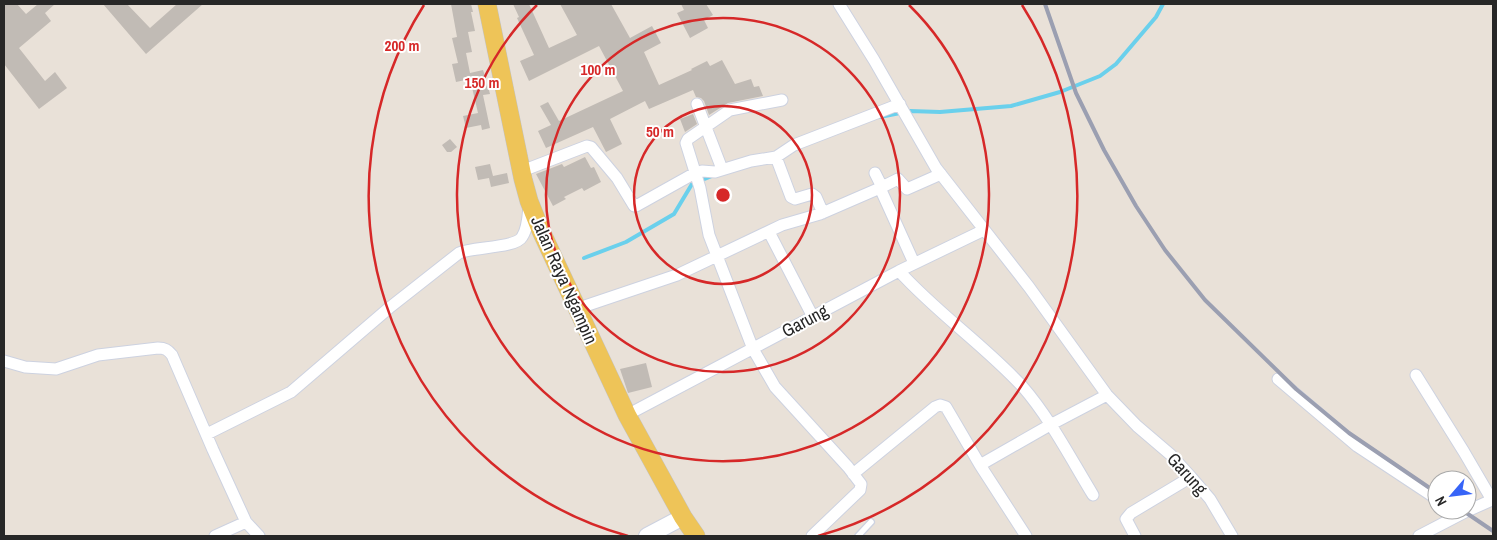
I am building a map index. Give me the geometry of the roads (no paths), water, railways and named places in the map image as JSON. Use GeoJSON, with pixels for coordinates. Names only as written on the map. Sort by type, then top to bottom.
{"type":"FeatureCollection","features":[{"type":"Feature","properties":{"kind":"main road","name":"Jalan Raya Ngampin"},"geometry":{"type":"LineString","coordinates":[[488,4],[529,201],[576,310],[627,415],[683,518],[696,536]]}},
{"type":"Feature","properties":{"kind":"street","name":"Garung"},"geometry":{"type":"LineString","coordinates":[[839,4],[941,174],[1029,288],[1107,395],[1137,426],[1172,455],[1210,499],[1232,536]]}},
{"type":"Feature","properties":{"kind":"street"},"geometry":{"type":"LineString","coordinates":[[782,100],[730,110],[686,142],[700,188],[709,235],[753,350],[775,387],[860,484],[860,490],[812,536]]}},
{"type":"Feature","properties":{"kind":"street"},"geometry":{"type":"LineString","coordinates":[[697,104],[722,169]]}},
{"type":"Feature","properties":{"kind":"street"},"geometry":{"type":"LineString","coordinates":[[522,171],[587,146],[591,147],[616,178],[634,206],[636,206],[695,173],[702,171],[715,172],[751,161],[778,160],[794,145],[900,104]]}},
{"type":"Feature","properties":{"kind":"street"},"geometry":{"type":"LineString","coordinates":[[778,160],[791,197],[794,199],[812,194],[816,197],[823,213]]}},
{"type":"Feature","properties":{"kind":"street"},"geometry":{"type":"LineString","coordinates":[[875,173],[914,263]]}},
{"type":"Feature","properties":{"kind":"street"},"geometry":{"type":"LineString","coordinates":[[576,310],[692,269],[782,225],[823,213],[898,179],[907,188],[941,174]]}},
{"type":"Feature","properties":{"kind":"street"},"geometry":{"type":"LineString","coordinates":[[207,434],[291,392],[388,308],[459,253],[468,249],[515,243],[521,238],[526,226],[529,201]]}},
{"type":"Feature","properties":{"kind":"street","name":"Garung"},"geometry":{"type":"LineString","coordinates":[[627,415],[753,350],[898,271],[984,230]]}},
{"type":"Feature","properties":{"kind":"street"},"geometry":{"type":"LineString","coordinates":[[769,232],[813,317]]}},
{"type":"Feature","properties":{"kind":"street"},"geometry":{"type":"LineString","coordinates":[[898,271],[936,309],[1002,365],[1023,388],[1050,425],[1093,495]]}},
{"type":"Feature","properties":{"kind":"street"},"geometry":{"type":"LineString","coordinates":[[4,361],[25,367],[56,369],[98,355],[163,348],[172,355],[246,522],[260,536]]}},
{"type":"Feature","properties":{"kind":"street"},"geometry":{"type":"LineString","coordinates":[[1416,375],[1492,500],[1477,505]]}},
{"type":"Feature","properties":{"kind":"street"},"geometry":{"type":"LineString","coordinates":[[1278,379],[1346,438],[1427,492]]}},
{"type":"Feature","properties":{"kind":"street"},"geometry":{"type":"LineString","coordinates":[[980,466],[1050,425],[1107,395]]}},
{"type":"Feature","properties":{"kind":"street"},"geometry":{"type":"LineString","coordinates":[[853,474],[940,405],[946,407],[980,466],[1026,536]]}},
{"type":"Feature","properties":{"kind":"street"},"geometry":{"type":"LineString","coordinates":[[1135,536],[1126,519],[1131,513],[1191,477]]}},
{"type":"Feature","properties":{"kind":"street"},"geometry":{"type":"LineString","coordinates":[[647,536],[683,518]]}},
{"type":"Feature","properties":{"kind":"street"},"geometry":{"type":"LineString","coordinates":[[1419,536],[1435,533],[1448,520]]}},
{"type":"Feature","properties":{"kind":"street"},"geometry":{"type":"LineString","coordinates":[[215,536],[246,522]]}},
{"type":"Feature","properties":{"kind":"lane"},"geometry":{"type":"LineString","coordinates":[[858,536],[871,522]]}},
{"type":"Feature","properties":{"kind":"waterway"},"geometry":{"type":"LineString","coordinates":[[880,117],[910,111],[940,112],[1011,106],[1060,92],[1100,76],[1116,64],[1156,17],[1163,4]]}},
{"type":"Feature","properties":{"kind":"waterway"},"geometry":{"type":"LineString","coordinates":[[584,258],[626,242],[674,214],[692,184],[712,176]]}},
{"type":"Feature","properties":{"kind":"railway"},"geometry":{"type":"LineString","coordinates":[[1045,4],[1076,93],[1104,150],[1136,206],[1165,250],[1205,300],[1296,389],[1349,433],[1427,486]]}},
{"type":"Feature","properties":{"kind":"railway"},"geometry":{"type":"LineString","coordinates":[[1477,520],[1493,531]]}}]}
